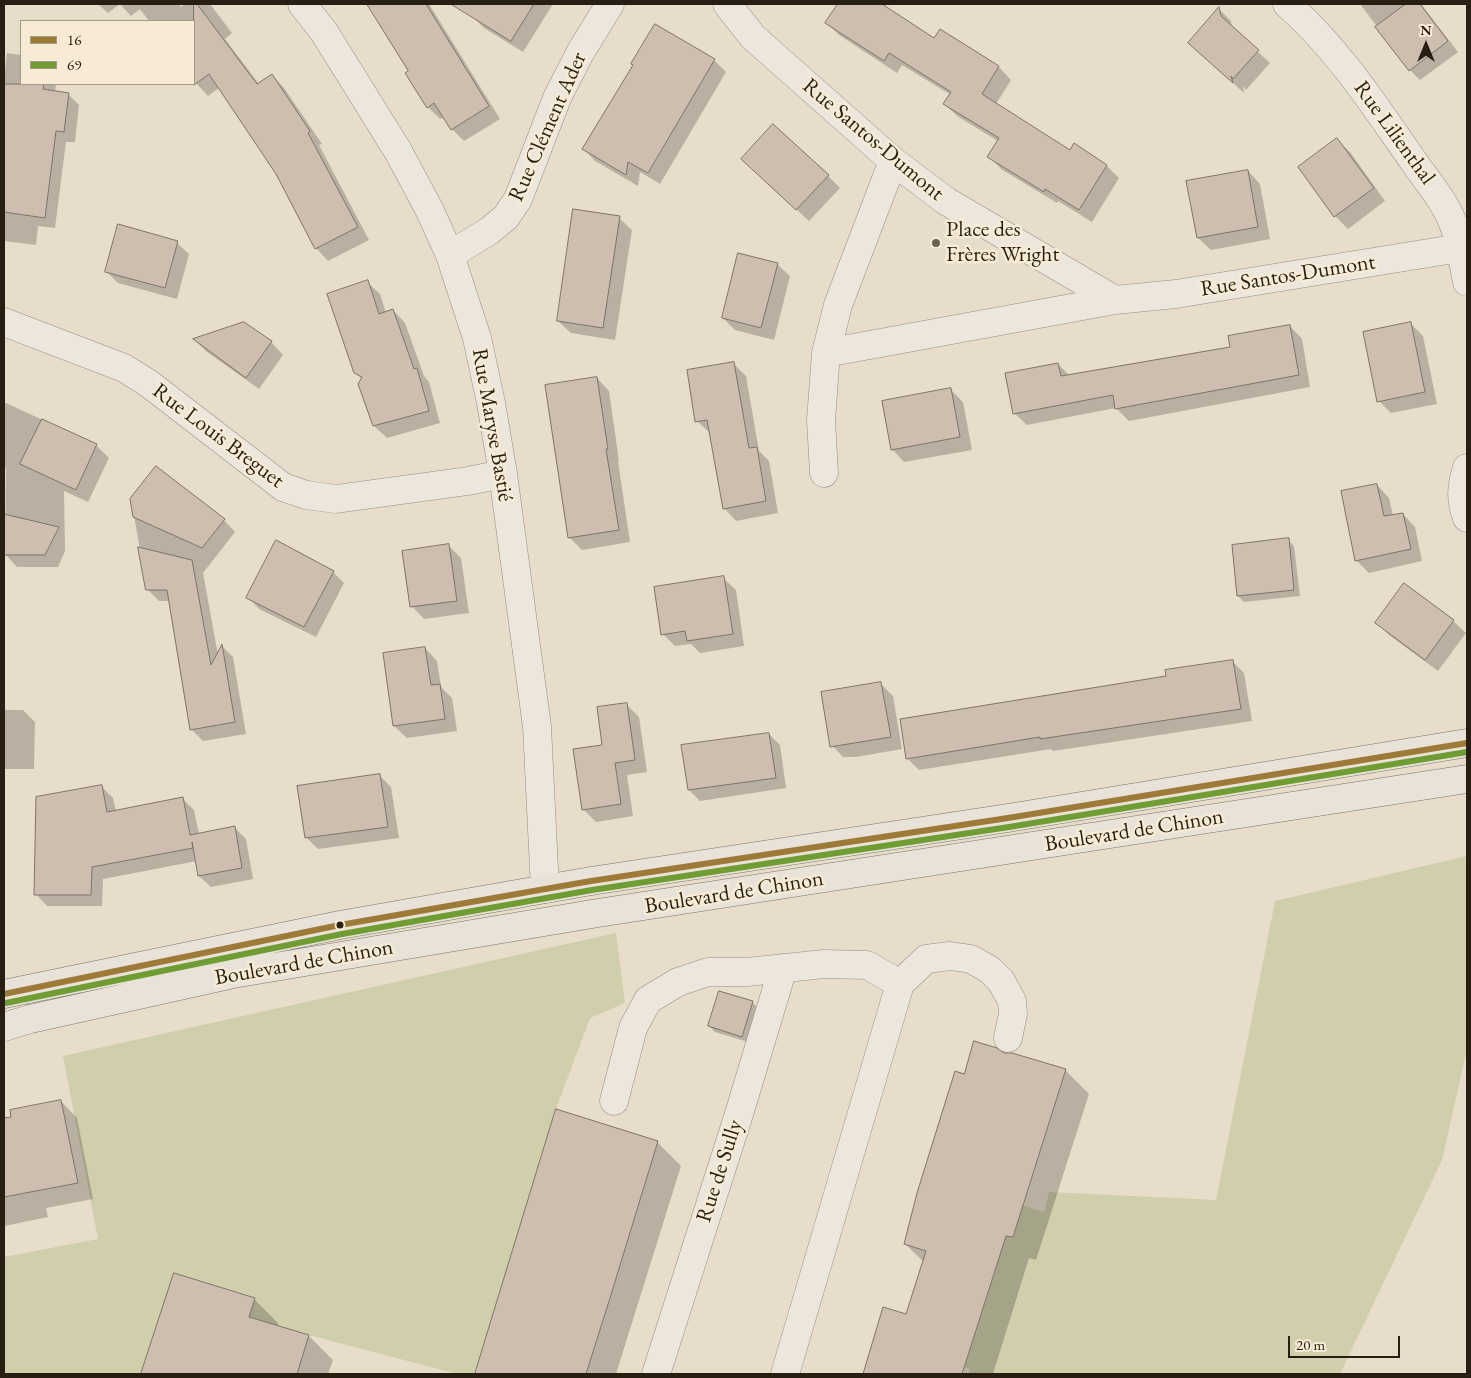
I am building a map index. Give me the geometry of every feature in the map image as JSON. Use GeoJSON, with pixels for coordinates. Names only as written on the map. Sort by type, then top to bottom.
{"type":"FeatureCollection","features":[{"type":"Feature","properties":{"kind":"main road","name":"Boulevard de Chinon"},"geometry":{"type":"LineString","coordinates":[[4,994],[340,925],[545,889],[1018,816],[1467,743]]}},
{"type":"Feature","properties":{"kind":"main road","name":"Boulevard de Chinon"},"geometry":{"type":"LineString","coordinates":[[4,1027],[30,1019],[233,974],[598,913],[1467,779]]}},
{"type":"Feature","properties":{"kind":"street","name":"Rue Maryse Bastié"},"geometry":{"type":"LineString","coordinates":[[302,4],[324,32],[398,151],[429,209],[450,255],[477,338],[491,403],[503,474],[537,727],[545,889]]}},
{"type":"Feature","properties":{"kind":"street","name":"Rue Clément Ader"},"geometry":{"type":"LineString","coordinates":[[450,255],[489,231],[506,217],[518,199],[557,98],[580,53],[610,4]]}},
{"type":"Feature","properties":{"kind":"street","name":"Rue Santos-Dumont"},"geometry":{"type":"LineString","coordinates":[[727,4],[753,37],[893,161],[946,201],[1115,300]]}},
{"type":"Feature","properties":{"kind":"street","name":"Rue Lilienthal"},"geometry":{"type":"LineString","coordinates":[[1287,4],[1302,17],[1331,49],[1386,120],[1440,198],[1453,222],[1467,282]]}},
{"type":"Feature","properties":{"kind":"street"},"geometry":{"type":"LineString","coordinates":[[824,472],[821,420],[826,353],[838,305],[893,161]]}},
{"type":"Feature","properties":{"kind":"street","name":"Rue Santos-Dumont"},"geometry":{"type":"LineString","coordinates":[[826,353],[1115,300],[1176,294],[1460,248]]}},
{"type":"Feature","properties":{"kind":"street","name":"Rue Louis Breguet"},"geometry":{"type":"LineString","coordinates":[[4,322],[124,368],[148,383],[283,487],[306,495],[336,499],[468,481],[503,474]]}},
{"type":"Feature","properties":{"kind":"street"},"geometry":{"type":"LineString","coordinates":[[1467,468],[1462,485],[1463,506],[1467,518]]}},
{"type":"Feature","properties":{"kind":"street"},"geometry":{"type":"LineString","coordinates":[[785,1374],[900,984],[926,959],[950,956],[971,959],[990,970],[1002,981],[1012,1001],[1013,1014],[1008,1038]]}},
{"type":"Feature","properties":{"kind":"street"},"geometry":{"type":"LineString","coordinates":[[614,1100],[633,1028],[648,1000],[678,982],[708,972],[747,972],[824,964],[867,966],[900,984]]}},
{"type":"Feature","properties":{"kind":"street","name":"Rue de Sully"},"geometry":{"type":"LineString","coordinates":[[656,1374],[739,1114],[783,968]]}},
{"type":"Feature","properties":{"kind":"shaded area"},"geometry":{"type":"Polygon","coordinates":[[[1467,856],[1467,1049],[1442,1160],[1340,1374],[969,1374],[970,1369],[964,1367],[1006,1236],[1013,1237],[1022,1205],[1044,1212],[1049,1192],[1216,1200],[1275,901],[1467,856]]]}},
{"type":"Feature","properties":{"kind":"shaded area"},"geometry":{"type":"Polygon","coordinates":[[[616,933],[625,1003],[590,1018],[556,1109],[475,1374],[457,1374],[309,1335],[249,1317],[255,1298],[175,1273],[141,1374],[4,1374],[4,1257],[98,1239],[63,1056],[616,933]]]}},
{"type":"Feature","properties":{"kind":"building"},"geometry":{"type":"Polygon","coordinates":[[[194,4],[197,4],[257,84],[272,74],[310,131],[308,133],[358,227],[315,249],[276,174],[209,74],[195,84],[194,4]]]}},
{"type":"Feature","properties":{"kind":"building"},"geometry":{"type":"Polygon","coordinates":[[[367,4],[426,4],[489,106],[451,130],[434,103],[427,108],[405,73],[408,71],[367,4]]]}},
{"type":"Feature","properties":{"kind":"building"},"geometry":{"type":"Polygon","coordinates":[[[451,4],[534,4],[511,41],[451,4]]]}},
{"type":"Feature","properties":{"kind":"building"},"geometry":{"type":"Polygon","coordinates":[[[838,4],[882,4],[934,38],[940,29],[999,66],[982,94],[1070,150],[1074,143],[1107,165],[1079,210],[1045,189],[1044,192],[987,157],[999,138],[943,104],[951,92],[889,53],[884,61],[825,23],[838,4]]]}},
{"type":"Feature","properties":{"kind":"building"},"geometry":{"type":"Polygon","coordinates":[[[1406,4],[1420,4],[1448,41],[1409,71],[1375,27],[1406,4]]]}},
{"type":"Feature","properties":{"kind":"building"},"geometry":{"type":"Polygon","coordinates":[[[1219,7],[1221,16],[1259,50],[1233,79],[1231,76],[1233,83],[1188,43],[1219,7]]]}},
{"type":"Feature","properties":{"kind":"building"},"geometry":{"type":"Polygon","coordinates":[[[655,24],[715,59],[648,173],[628,162],[626,175],[582,149],[633,65],[631,64],[655,24]]]}},
{"type":"Feature","properties":{"kind":"building"},"geometry":{"type":"Polygon","coordinates":[[[4,84],[44,85],[43,89],[69,93],[64,132],[56,131],[45,218],[4,212],[4,84]]]}},
{"type":"Feature","properties":{"kind":"building"},"geometry":{"type":"Polygon","coordinates":[[[773,124],[829,175],[796,210],[741,159],[773,124]]]}},
{"type":"Feature","properties":{"kind":"building"},"geometry":{"type":"Polygon","coordinates":[[[1337,138],[1374,188],[1334,217],[1298,167],[1337,138]]]}},
{"type":"Feature","properties":{"kind":"building"},"geometry":{"type":"Polygon","coordinates":[[[1248,170],[1258,227],[1197,238],[1186,181],[1248,170]]]}},
{"type":"Feature","properties":{"kind":"building"},"geometry":{"type":"Polygon","coordinates":[[[573,209],[620,216],[603,328],[557,321],[573,209]]]}},
{"type":"Feature","properties":{"kind":"building"},"geometry":{"type":"Polygon","coordinates":[[[118,224],[178,241],[165,288],[105,272],[118,224]]]}},
{"type":"Feature","properties":{"kind":"building"},"geometry":{"type":"Polygon","coordinates":[[[738,253],[778,263],[761,328],[722,318],[738,253]]]}},
{"type":"Feature","properties":{"kind":"building"},"geometry":{"type":"Polygon","coordinates":[[[368,280],[379,314],[393,309],[414,369],[417,368],[429,411],[373,426],[358,384],[362,377],[354,373],[327,294],[368,280]]]}},
{"type":"Feature","properties":{"kind":"building"},"geometry":{"type":"Polygon","coordinates":[[[244,322],[272,341],[246,378],[193,339],[244,322]]]}},
{"type":"Feature","properties":{"kind":"building"},"geometry":{"type":"Polygon","coordinates":[[[1411,322],[1425,392],[1377,402],[1363,332],[1411,322]]]}},
{"type":"Feature","properties":{"kind":"building"},"geometry":{"type":"Polygon","coordinates":[[[1290,325],[1299,375],[1115,409],[1113,395],[1013,414],[1005,373],[1058,363],[1061,376],[1230,347],[1228,336],[1290,325]]]}},
{"type":"Feature","properties":{"kind":"building"},"geometry":{"type":"Polygon","coordinates":[[[734,362],[749,448],[757,447],[766,501],[723,509],[707,420],[695,422],[687,370],[734,362]]]}},
{"type":"Feature","properties":{"kind":"building"},"geometry":{"type":"Polygon","coordinates":[[[597,377],[619,530],[568,538],[545,385],[597,377]]]}},
{"type":"Feature","properties":{"kind":"building"},"geometry":{"type":"Polygon","coordinates":[[[951,388],[960,437],[891,450],[882,401],[951,388]]]}},
{"type":"Feature","properties":{"kind":"building"},"geometry":{"type":"Polygon","coordinates":[[[42,419],[97,444],[76,490],[20,464],[42,419]]]}},
{"type":"Feature","properties":{"kind":"building"},"geometry":{"type":"Polygon","coordinates":[[[156,466],[225,519],[202,548],[133,517],[130,499],[156,466]]]}},
{"type":"Feature","properties":{"kind":"building"},"geometry":{"type":"Polygon","coordinates":[[[1377,484],[1384,516],[1403,513],[1411,549],[1355,561],[1341,491],[1377,484]]]}},
{"type":"Feature","properties":{"kind":"building"},"geometry":{"type":"Polygon","coordinates":[[[4,514],[59,527],[45,555],[4,555],[4,514]]]}},
{"type":"Feature","properties":{"kind":"building"},"geometry":{"type":"Polygon","coordinates":[[[1289,538],[1294,590],[1237,596],[1232,545],[1289,538]]]}},
{"type":"Feature","properties":{"kind":"building"},"geometry":{"type":"Polygon","coordinates":[[[276,540],[334,571],[304,627],[246,598],[276,540]]]}},
{"type":"Feature","properties":{"kind":"building"},"geometry":{"type":"Polygon","coordinates":[[[449,544],[457,601],[410,607],[402,551],[449,544]]]}},
{"type":"Feature","properties":{"kind":"building"},"geometry":{"type":"Polygon","coordinates":[[[138,547],[192,560],[211,665],[222,644],[235,722],[190,730],[167,590],[146,590],[138,547]]]}},
{"type":"Feature","properties":{"kind":"building"},"geometry":{"type":"Polygon","coordinates":[[[724,576],[733,634],[687,641],[685,631],[661,635],[654,587],[724,576]]]}},
{"type":"Feature","properties":{"kind":"building"},"geometry":{"type":"Polygon","coordinates":[[[1404,583],[1454,620],[1425,660],[1375,623],[1404,583]]]}},
{"type":"Feature","properties":{"kind":"building"},"geometry":{"type":"Polygon","coordinates":[[[425,647],[431,685],[440,684],[445,719],[393,726],[383,653],[425,647]]]}},
{"type":"Feature","properties":{"kind":"building"},"geometry":{"type":"Polygon","coordinates":[[[1233,660],[1241,709],[1040,739],[1040,737],[906,759],[900,719],[1166,676],[1165,670],[1233,660]]]}},
{"type":"Feature","properties":{"kind":"building"},"geometry":{"type":"Polygon","coordinates":[[[881,682],[891,737],[830,747],[821,692],[881,682]]]}},
{"type":"Feature","properties":{"kind":"building"},"geometry":{"type":"Polygon","coordinates":[[[627,703],[635,760],[615,763],[621,804],[582,810],[573,749],[602,745],[597,707],[627,703]]]}},
{"type":"Feature","properties":{"kind":"building"},"geometry":{"type":"Polygon","coordinates":[[[769,733],[776,778],[688,790],[681,745],[769,733]]]}},
{"type":"Feature","properties":{"kind":"building"},"geometry":{"type":"Polygon","coordinates":[[[380,774],[388,827],[305,838],[297,786],[380,774]]]}},
{"type":"Feature","properties":{"kind":"building"},"geometry":{"type":"Polygon","coordinates":[[[102,785],[107,812],[183,797],[190,835],[235,826],[242,868],[198,876],[192,842],[193,848],[92,867],[91,895],[34,895],[36,797],[102,785]]]}},
{"type":"Feature","properties":{"kind":"building"},"geometry":{"type":"Polygon","coordinates":[[[719,991],[753,1001],[742,1037],[708,1026],[719,991]]]}},
{"type":"Feature","properties":{"kind":"building"},"geometry":{"type":"Polygon","coordinates":[[[974,1041],[997,1048],[1004,1053],[1012,1053],[1066,1069],[1013,1237],[1006,1236],[962,1374],[863,1374],[883,1307],[906,1314],[926,1251],[904,1244],[917,1193],[955,1071],[964,1074],[974,1041]]]}},
{"type":"Feature","properties":{"kind":"building"},"geometry":{"type":"Polygon","coordinates":[[[61,1100],[78,1183],[4,1197],[4,1118],[11,1117],[10,1110],[61,1100]]]}},
{"type":"Feature","properties":{"kind":"building"},"geometry":{"type":"Polygon","coordinates":[[[556,1109],[658,1141],[586,1374],[475,1374],[556,1109]]]}},
{"type":"Feature","properties":{"kind":"building"},"geometry":{"type":"Polygon","coordinates":[[[174,1273],[255,1298],[249,1317],[309,1335],[297,1374],[141,1374],[174,1273]]]}},
{"type":"Feature","properties":{"kind":"transit line","name":"16"},"geometry":{"type":"LineString","coordinates":[[4,994],[340,925],[591,881],[1008,818],[1467,743]]}},
{"type":"Feature","properties":{"kind":"transit line","name":"69"},"geometry":{"type":"LineString","coordinates":[[6,1003],[342,934],[592,890],[1009,827],[1467,752]]}},
{"type":"Feature","properties":{"kind":"place","name":"Place des Frères Wright"},"geometry":{"type":"Point","coordinates":[936,243]}}]}
